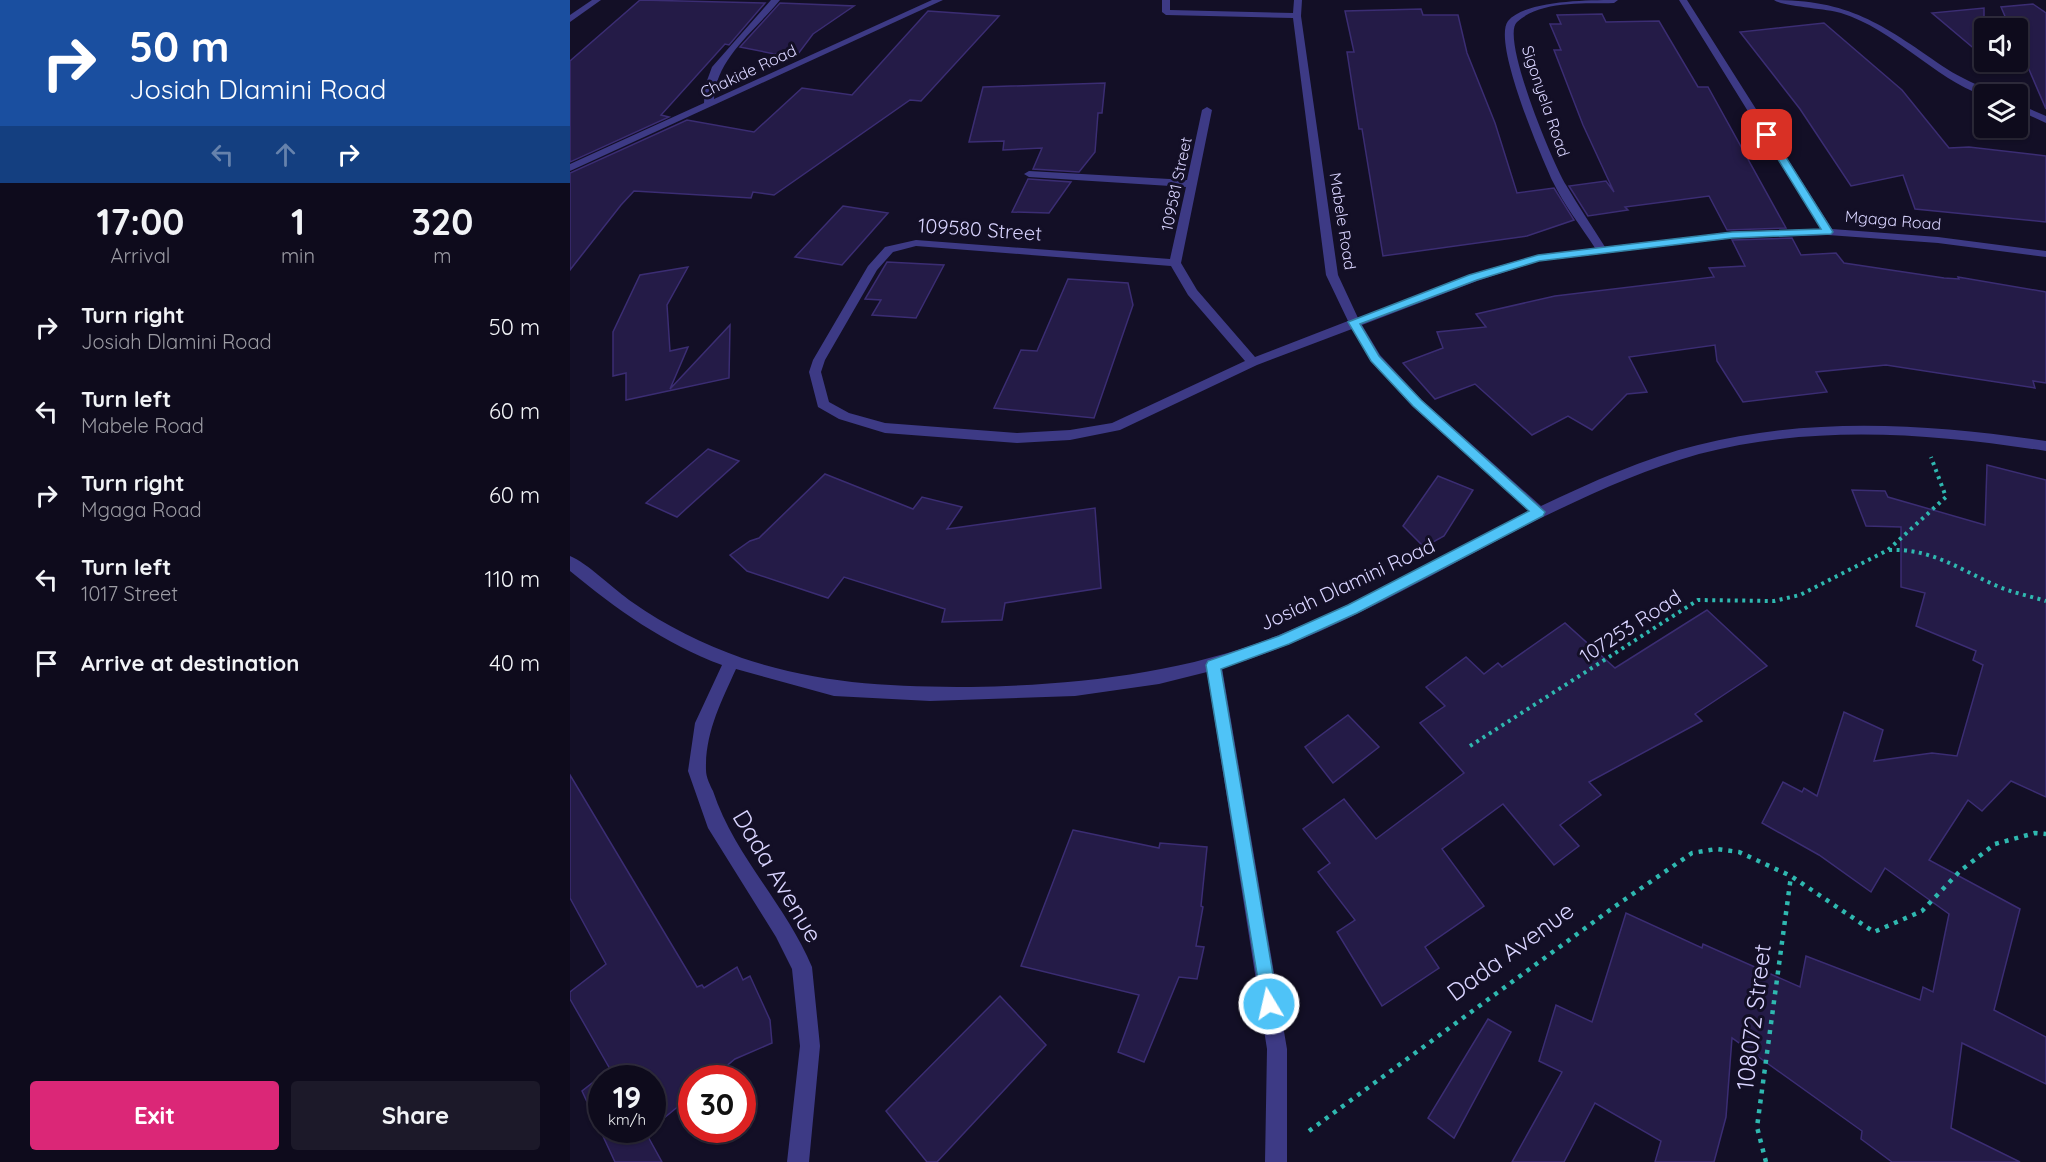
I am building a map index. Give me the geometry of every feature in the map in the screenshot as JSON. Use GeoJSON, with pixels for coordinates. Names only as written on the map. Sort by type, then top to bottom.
{"type":"FeatureCollection","features":[{"type":"Feature","properties":{"kind":"street"},"geometry":{"type":"LineString","coordinates":[[570,19],[597,0]]}},
{"type":"Feature","properties":{"kind":"street"},"geometry":{"type":"LineString","coordinates":[[709,105],[710,87],[717,67],[776,0]]}},
{"type":"Feature","properties":{"kind":"street","name":"Chakide Road"},"geometry":{"type":"LineString","coordinates":[[570,168],[939,0]]}},
{"type":"Feature","properties":{"kind":"street"},"geometry":{"type":"LineString","coordinates":[[1166,0],[1166,12],[1298,16]]}},
{"type":"Feature","properties":{"kind":"street","name":"Mabele Road"},"geometry":{"type":"LineString","coordinates":[[1298,0],[1298,16],[1332,274],[1354,322],[1375,358],[1417,403],[1539,512]]}},
{"type":"Feature","properties":{"kind":"street","name":"Sigonyela Road"},"geometry":{"type":"LineString","coordinates":[[1602,250],[1559,183],[1510,55],[1507,31],[1512,21],[1534,9],[1560,3],[1614,0]]}},
{"type":"Feature","properties":{"kind":"street"},"geometry":{"type":"LineString","coordinates":[[1683,0],[1828,232]]}},
{"type":"Feature","properties":{"kind":"street"},"geometry":{"type":"LineString","coordinates":[[1778,0],[1843,10],[1869,21],[1974,87]]}},
{"type":"Feature","properties":{"kind":"street","name":"109581 Street"},"geometry":{"type":"LineString","coordinates":[[1175,263],[1207,110]]}},
{"type":"Feature","properties":{"kind":"street"},"geometry":{"type":"LineString","coordinates":[[2028,112],[2046,120]]}},
{"type":"Feature","properties":{"kind":"street"},"geometry":{"type":"LineString","coordinates":[[1029,174],[1193,184]]}},
{"type":"Feature","properties":{"kind":"street","name":"Mgaga Road"},"geometry":{"type":"LineString","coordinates":[[1354,322],[1473,278],[1538,258],[1732,235],[1828,232],[1938,240],[2046,254]]}},
{"type":"Feature","properties":{"kind":"street","name":"109580 Street"},"geometry":{"type":"LineString","coordinates":[[1175,263],[928,243],[904,244],[889,249],[872,268],[819,360],[816,372],[823,404],[844,416],[885,428],[1017,438],[1070,435],[1115,427],[1253,362],[1354,322]]}},
{"type":"Feature","properties":{"kind":"street"},"geometry":{"type":"LineString","coordinates":[[1175,263],[1192,292],[1253,362]]}},
{"type":"Feature","properties":{"kind":"street","name":"Josiah Dlamini Road"},"geometry":{"type":"LineString","coordinates":[[570,562],[605,591],[667,632],[732,661],[824,687],[921,694],[1025,694],[1132,683],[1214,665],[1284,640],[1353,609],[1539,512],[1633,469],[1699,449],[1768,435],[1834,430],[1922,432],[2046,446]]}},
{"type":"Feature","properties":{"kind":"street","name":"Dada Avenue"},"geometry":{"type":"LineString","coordinates":[[732,661],[703,723],[697,771],[714,822],[783,930],[802,967],[810,1046],[798,1162]]}},
{"type":"Feature","properties":{"kind":"street"},"geometry":{"type":"LineString","coordinates":[[1214,665],[1277,1049],[1277,1159]]}},
{"type":"Feature","properties":{"kind":"path"},"geometry":{"type":"LineString","coordinates":[[1888,550],[1946,497],[1922,432]]}},
{"type":"Feature","properties":{"kind":"path"},"geometry":{"type":"LineString","coordinates":[[1888,550],[1909,549],[1938,556],[2000,587],[2046,602]]}},
{"type":"Feature","properties":{"kind":"path","name":"107253 Road"},"geometry":{"type":"LineString","coordinates":[[1470,746],[1698,600],[1774,601],[1800,595],[1888,550]]}},
{"type":"Feature","properties":{"kind":"path","name":"Dada Avenue"},"geometry":{"type":"LineString","coordinates":[[1277,1159],[1614,907],[1692,853],[1716,849],[1739,852],[1791,876],[1874,932],[1922,911],[1960,871],[1995,844],[2036,833],[2046,834]]}},
{"type":"Feature","properties":{"kind":"path","name":"108072 Street"},"geometry":{"type":"LineString","coordinates":[[1766,1162],[1757,1127],[1791,876]]}},
{"type":"Feature","properties":{"kind":"building"},"geometry":{"type":"Polygon","coordinates":[[[640,0],[765,3],[729,45],[725,44],[661,115],[669,117],[570,162],[570,61],[640,0]]]}},
{"type":"Feature","properties":{"kind":"building"},"geometry":{"type":"Polygon","coordinates":[[[780,3],[854,6],[813,34],[795,58],[740,47],[780,3]]]}},
{"type":"Feature","properties":{"kind":"building"},"geometry":{"type":"Polygon","coordinates":[[[2033,4],[2046,13],[2046,109],[2028,67],[2028,18],[2006,18],[2001,7],[2033,4]]]}},
{"type":"Feature","properties":{"kind":"building"},"geometry":{"type":"Polygon","coordinates":[[[1984,8],[1984,18],[1974,18],[1974,49],[1932,13],[1984,8]]]}},
{"type":"Feature","properties":{"kind":"building"},"geometry":{"type":"Polygon","coordinates":[[[1421,9],[1423,15],[1458,15],[1467,53],[1495,123],[1517,193],[1554,188],[1574,220],[1527,236],[1383,256],[1347,52],[1354,52],[1345,11],[1421,9]]]}},
{"type":"Feature","properties":{"kind":"building"},"geometry":{"type":"Polygon","coordinates":[[[928,11],[999,16],[921,101],[910,100],[774,195],[753,192],[751,198],[634,191],[570,270],[570,173],[687,120],[754,132],[802,88],[852,95],[928,11]]]}},
{"type":"Feature","properties":{"kind":"building"},"geometry":{"type":"Polygon","coordinates":[[[1602,14],[1606,22],[1659,21],[1698,87],[1708,87],[1786,228],[1727,230],[1709,196],[1625,207],[1628,210],[1588,216],[1569,186],[1606,181],[1614,192],[1583,125],[1554,50],[1561,50],[1550,24],[1561,24],[1557,15],[1602,14]]]}},
{"type":"Feature","properties":{"kind":"building"},"geometry":{"type":"Polygon","coordinates":[[[1824,23],[1902,90],[1949,148],[1969,147],[2046,156],[2046,222],[1915,209],[1903,175],[1851,186],[1800,109],[1740,32],[1824,23]]]}},
{"type":"Feature","properties":{"kind":"building"},"geometry":{"type":"Polygon","coordinates":[[[1105,83],[1102,113],[1098,113],[1095,152],[1079,172],[1033,169],[1042,148],[1003,150],[1004,141],[969,142],[983,87],[1105,83]]]}},
{"type":"Feature","properties":{"kind":"building"},"geometry":{"type":"Polygon","coordinates":[[[1028,179],[1071,182],[1049,213],[1012,212],[1028,179]]]}},
{"type":"Feature","properties":{"kind":"building"},"geometry":{"type":"Polygon","coordinates":[[[843,206],[888,213],[842,265],[795,257],[843,206]]]}},
{"type":"Feature","properties":{"kind":"building"},"geometry":{"type":"Polygon","coordinates":[[[1792,238],[1801,255],[1836,253],[1844,263],[1944,278],[1959,279],[1958,277],[2046,292],[2046,383],[2033,381],[2035,388],[1886,365],[1816,372],[1827,392],[1743,402],[1717,361],[1715,345],[1629,357],[1647,392],[1627,394],[1592,430],[1568,416],[1532,435],[1475,384],[1435,399],[1403,363],[1443,348],[1437,332],[1486,327],[1476,314],[1555,296],[1714,277],[1709,268],[1745,266],[1732,240],[1792,238]]]}},
{"type":"Feature","properties":{"kind":"building"},"geometry":{"type":"Polygon","coordinates":[[[887,262],[944,265],[916,318],[872,315],[881,300],[865,299],[887,262]]]}},
{"type":"Feature","properties":{"kind":"building"},"geometry":{"type":"Polygon","coordinates":[[[688,267],[667,305],[670,351],[688,347],[670,389],[730,325],[729,378],[626,400],[626,373],[613,376],[613,332],[640,275],[688,267]]]}},
{"type":"Feature","properties":{"kind":"building"},"geometry":{"type":"Polygon","coordinates":[[[1068,279],[1128,283],[1133,305],[1094,418],[994,408],[1021,350],[1037,351],[1068,279]]]}},
{"type":"Feature","properties":{"kind":"building"},"geometry":{"type":"Polygon","coordinates":[[[708,449],[739,461],[677,517],[646,503],[708,449]]]}},
{"type":"Feature","properties":{"kind":"building"},"geometry":{"type":"Polygon","coordinates":[[[1987,465],[2046,480],[2046,797],[2011,781],[1982,811],[1968,800],[1929,860],[2020,909],[1994,1010],[2046,1037],[2046,1084],[1962,1043],[1951,1128],[2020,1162],[1892,1162],[1861,1139],[1862,1131],[1732,1038],[1726,1117],[1714,1162],[1655,1162],[1661,1141],[1595,1103],[1564,1162],[1512,1162],[1562,1072],[1539,1061],[1556,1005],[1592,1022],[1626,913],[1702,948],[1703,944],[1800,987],[1806,956],[1920,1000],[1923,987],[1933,992],[1949,914],[1885,868],[1871,892],[1819,855],[1762,823],[1783,782],[1802,792],[1804,788],[1817,796],[1844,712],[1883,730],[1874,761],[1932,753],[1957,756],[1983,665],[1973,660],[1976,651],[1916,626],[1925,593],[1901,587],[1901,527],[1866,526],[1852,490],[1885,491],[1888,497],[1985,525],[1987,465]]]}},
{"type":"Feature","properties":{"kind":"building"},"geometry":{"type":"Polygon","coordinates":[[[825,474],[913,509],[922,497],[962,507],[947,529],[1095,508],[1101,588],[1005,603],[1002,620],[942,622],[945,609],[844,577],[828,598],[747,571],[730,555],[750,541],[759,538],[825,474]]]}},
{"type":"Feature","properties":{"kind":"building"},"geometry":{"type":"Polygon","coordinates":[[[1438,476],[1473,490],[1444,536],[1424,547],[1403,526],[1438,476]]]}},
{"type":"Feature","properties":{"kind":"building"},"geometry":{"type":"Polygon","coordinates":[[[1707,610],[1767,666],[1695,714],[1702,721],[1589,782],[1601,795],[1560,825],[1579,846],[1554,865],[1503,804],[1442,849],[1484,906],[1425,947],[1439,968],[1382,1006],[1337,932],[1355,920],[1318,872],[1330,863],[1303,829],[1344,799],[1376,839],[1464,773],[1420,723],[1445,706],[1426,687],[1466,657],[1484,674],[1498,663],[1502,667],[1565,623],[1615,668],[1707,610]]]}},
{"type":"Feature","properties":{"kind":"building"},"geometry":{"type":"Polygon","coordinates":[[[1348,715],[1379,747],[1333,783],[1305,747],[1348,715]]]}},
{"type":"Feature","properties":{"kind":"building"},"geometry":{"type":"Polygon","coordinates":[[[570,775],[697,987],[702,985],[704,988],[737,967],[743,980],[750,976],[770,1020],[772,1043],[735,1059],[728,1065],[678,1065],[678,1107],[666,1116],[666,1065],[608,1065],[570,999],[570,992],[606,964],[570,898],[570,775]]]}},
{"type":"Feature","properties":{"kind":"building"},"geometry":{"type":"Polygon","coordinates":[[[1073,830],[1159,848],[1160,843],[1207,847],[1201,906],[1203,907],[1196,946],[1204,947],[1197,979],[1179,977],[1144,1062],[1118,1052],[1139,995],[1021,966],[1073,830]]]}},
{"type":"Feature","properties":{"kind":"building"},"geometry":{"type":"Polygon","coordinates":[[[1000,996],[1046,1045],[937,1162],[927,1162],[886,1111],[1000,996]]]}},
{"type":"Feature","properties":{"kind":"building"},"geometry":{"type":"Polygon","coordinates":[[[1488,1019],[1511,1032],[1454,1138],[1428,1118],[1488,1019]]]}},
{"type":"Feature","properties":{"kind":"building"},"geometry":{"type":"Polygon","coordinates":[[[588,1086],[588,1104],[582,1091],[588,1086]]]}},
{"type":"Feature","properties":{"kind":"building"},"geometry":{"type":"Polygon","coordinates":[[[606,1143],[652,1143],[662,1162],[615,1162],[606,1143]]]}},
{"type":"Feature","properties":{"kind":"route"},"geometry":{"type":"LineString","coordinates":[[1269,1004],[1214,665],[1284,640],[1353,609],[1539,512],[1417,403],[1375,358],[1354,322],[1473,278],[1538,258],[1732,235],[1828,232],[1767,135]]}}]}
